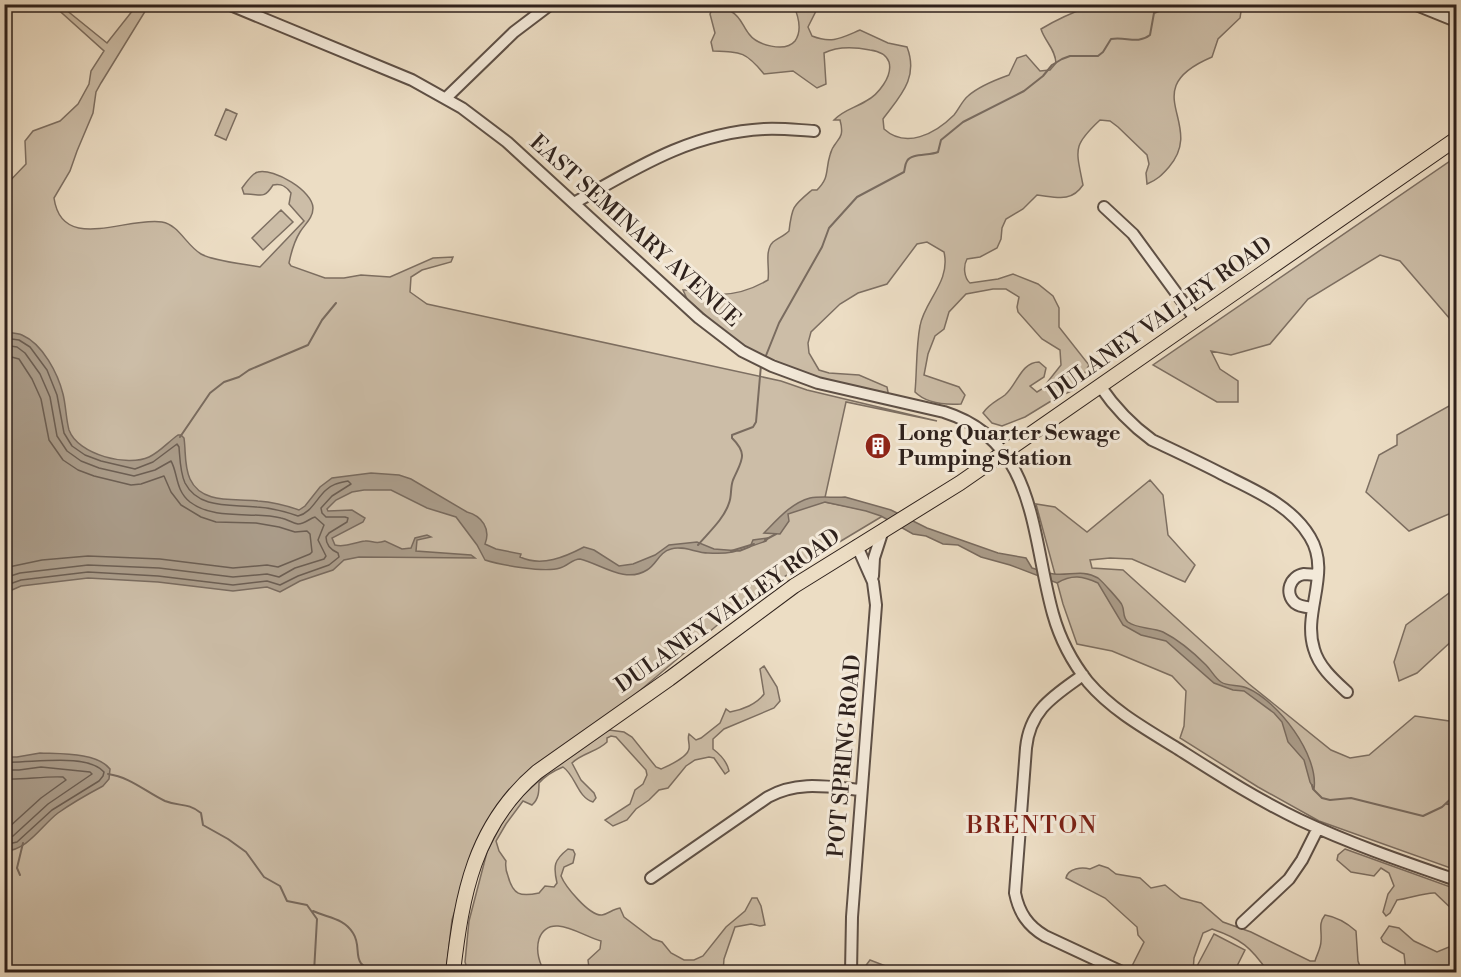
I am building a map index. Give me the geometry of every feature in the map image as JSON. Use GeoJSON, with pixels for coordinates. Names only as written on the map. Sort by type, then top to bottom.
{"type":"FeatureCollection","features":[{"type":"Feature","properties":{"kind":"main road","name":"DULANEY VALLEY ROAD"},"geometry":{"type":"LineString","coordinates":[[453,972],[463,902],[477,857],[499,815],[523,786],[553,760],[669,679],[753,614],[1004,453],[1456,139]]}},
{"type":"Feature","properties":{"kind":"street","name":"EAST SEMINARY AVENUE"},"geometry":{"type":"LineString","coordinates":[[228,4],[383,68],[446,98],[496,133],[699,318],[734,345],[763,362],[818,383],[964,418],[989,435],[1004,453],[1028,499],[1053,615],[1060,636],[1083,675],[1102,697],[1132,720],[1224,778],[1318,828],[1456,880]]}},
{"type":"Feature","properties":{"kind":"street"},"geometry":{"type":"LineString","coordinates":[[446,98],[514,32],[551,4]]}},
{"type":"Feature","properties":{"kind":"street"},"geometry":{"type":"LineString","coordinates":[[1413,4],[1456,21]]}},
{"type":"Feature","properties":{"kind":"street"},"geometry":{"type":"LineString","coordinates":[[574,203],[661,154],[715,135],[767,128],[814,131]]}},
{"type":"Feature","properties":{"kind":"street"},"geometry":{"type":"LineString","coordinates":[[1104,207],[1133,234],[1196,320]]}},
{"type":"Feature","properties":{"kind":"street"},"geometry":{"type":"LineString","coordinates":[[1100,386],[1127,421],[1152,440],[1257,491],[1285,509],[1302,526],[1311,538],[1317,555],[1318,575],[1311,637],[1314,649],[1324,668],[1347,692]]}},
{"type":"Feature","properties":{"kind":"street"},"geometry":{"type":"LineString","coordinates":[[873,582],[874,558],[889,527]]}},
{"type":"Feature","properties":{"kind":"street","name":"POT SPRING ROAD"},"geometry":{"type":"LineString","coordinates":[[851,972],[851,936],[861,790],[876,612],[873,582],[857,546]]}},
{"type":"Feature","properties":{"kind":"street"},"geometry":{"type":"LineString","coordinates":[[1313,608],[1300,606],[1294,602],[1290,597],[1289,586],[1292,580],[1304,574],[1318,575]]}},
{"type":"Feature","properties":{"kind":"street"},"geometry":{"type":"LineString","coordinates":[[1083,675],[1047,703],[1036,715],[1030,728],[1026,748],[1015,893],[1021,914],[1035,929],[1120,971]]}},
{"type":"Feature","properties":{"kind":"street"},"geometry":{"type":"LineString","coordinates":[[651,878],[768,797],[782,790],[802,785],[861,790]]}},
{"type":"Feature","properties":{"kind":"street"},"geometry":{"type":"LineString","coordinates":[[1242,923],[1289,879],[1302,860],[1318,828]]}},
{"type":"Feature","properties":{"kind":"shaded area"},"geometry":{"type":"Polygon","coordinates":[[[793,4],[814,5],[817,9],[808,27],[812,36],[831,40],[860,30],[888,43],[907,47],[911,68],[906,86],[883,119],[884,129],[902,138],[920,137],[938,128],[954,115],[972,92],[1009,75],[1017,58],[1026,55],[1040,71],[1050,70],[1056,63],[1055,58],[1041,29],[1081,9],[1095,4],[1242,5],[1240,18],[1218,39],[1212,57],[1189,69],[1178,82],[1174,95],[1181,136],[1179,151],[1162,175],[1147,184],[1146,173],[1149,164],[1147,155],[1110,121],[1100,120],[1080,142],[1078,155],[1083,185],[1078,191],[1063,198],[1037,195],[1023,209],[1006,219],[997,248],[980,257],[967,259],[965,275],[970,283],[998,279],[1013,274],[1038,284],[1053,296],[1059,308],[1059,327],[1089,365],[1076,389],[1025,417],[1002,426],[992,423],[983,413],[1009,391],[1028,366],[1039,362],[1046,368],[1044,377],[1030,386],[1037,392],[1061,365],[1060,350],[1042,339],[1018,312],[1019,297],[1006,289],[993,289],[966,294],[949,312],[944,329],[935,336],[928,354],[924,375],[959,387],[965,395],[961,404],[936,403],[915,392],[917,350],[922,317],[941,282],[945,263],[944,252],[927,242],[917,244],[887,284],[858,293],[840,304],[811,332],[808,343],[809,353],[819,370],[859,375],[887,387],[889,397],[810,376],[765,358],[733,338],[687,299],[683,290],[727,294],[755,287],[768,280],[770,246],[789,231],[791,216],[797,203],[812,190],[817,190],[826,177],[832,150],[842,132],[840,120],[834,120],[871,98],[887,79],[890,67],[886,57],[879,52],[864,49],[841,48],[824,53],[826,84],[817,88],[793,71],[764,74],[748,57],[737,53],[713,51],[711,42],[715,33],[710,14],[714,5],[735,14],[749,34],[758,41],[771,46],[785,47],[795,41],[799,32],[799,22],[793,4]]]}},
{"type":"Feature","properties":{"kind":"shaded area"},"geometry":{"type":"Polygon","coordinates":[[[53,5],[60,5],[107,43],[137,5],[149,5],[96,92],[93,113],[70,171],[54,198],[60,215],[69,225],[82,229],[98,229],[162,222],[178,231],[201,254],[260,267],[304,221],[289,204],[291,193],[283,186],[273,185],[264,195],[244,194],[242,188],[249,178],[258,172],[265,172],[282,177],[300,188],[311,201],[313,208],[310,218],[295,243],[289,263],[291,266],[325,278],[361,275],[390,277],[433,258],[453,257],[451,262],[422,270],[411,277],[410,292],[427,304],[781,381],[807,390],[937,421],[846,402],[824,502],[886,514],[741,605],[617,710],[527,774],[458,901],[452,920],[446,972],[5,972],[5,186],[26,164],[25,141],[33,131],[60,121],[78,104],[89,84],[91,71],[104,51],[53,5]]]}},
{"type":"Feature","properties":{"kind":"shaded area"},"geometry":{"type":"Polygon","coordinates":[[[226,109],[237,114],[226,140],[215,135],[226,109]]]}},
{"type":"Feature","properties":{"kind":"shaded area"},"geometry":{"type":"Polygon","coordinates":[[[1456,157],[1456,326],[1400,261],[1380,255],[1308,299],[1270,344],[1231,355],[1211,351],[1220,369],[1238,381],[1238,402],[1217,402],[1153,365],[1456,157]]]}},
{"type":"Feature","properties":{"kind":"shaded area"},"geometry":{"type":"Polygon","coordinates":[[[281,210],[293,222],[263,250],[252,238],[281,210]]]}},
{"type":"Feature","properties":{"kind":"shaded area"},"geometry":{"type":"Polygon","coordinates":[[[1456,397],[1456,441],[1452,469],[1456,469],[1456,511],[1409,531],[1366,492],[1379,455],[1397,445],[1397,435],[1451,405],[1456,397]]]}},
{"type":"Feature","properties":{"kind":"shaded area"},"geometry":{"type":"Polygon","coordinates":[[[1150,480],[1163,495],[1168,535],[1195,565],[1185,582],[1132,559],[1090,560],[1092,568],[1123,570],[1249,684],[1331,750],[1350,758],[1369,755],[1415,716],[1456,722],[1456,870],[1319,821],[1258,787],[1180,738],[1184,726],[1186,691],[1172,676],[1112,651],[1077,644],[1063,604],[1036,504],[1055,507],[1087,532],[1150,480]]]}},
{"type":"Feature","properties":{"kind":"shaded area"},"geometry":{"type":"Polygon","coordinates":[[[1456,588],[1456,637],[1417,673],[1399,681],[1394,662],[1406,625],[1456,588]]]}},
{"type":"Feature","properties":{"kind":"shaded area"},"geometry":{"type":"Polygon","coordinates":[[[764,666],[777,687],[780,701],[774,708],[724,729],[713,739],[713,749],[723,758],[728,767],[729,771],[725,774],[714,758],[695,760],[686,766],[668,788],[659,790],[636,809],[627,820],[613,826],[605,820],[630,804],[635,790],[643,784],[647,775],[646,770],[616,737],[611,736],[603,745],[572,763],[581,780],[594,793],[596,798],[593,802],[583,796],[563,767],[539,783],[538,795],[534,803],[532,805],[523,801],[496,841],[506,861],[506,871],[512,887],[518,893],[527,895],[539,893],[545,886],[554,887],[557,883],[555,868],[557,860],[568,849],[573,850],[575,854],[573,863],[564,867],[561,876],[578,900],[591,911],[602,915],[620,908],[624,917],[653,939],[662,942],[671,953],[684,960],[694,960],[703,956],[726,927],[745,911],[752,898],[757,898],[765,925],[751,924],[735,927],[724,959],[723,972],[607,972],[589,968],[588,960],[600,949],[601,941],[558,926],[544,931],[539,939],[538,953],[542,967],[536,972],[512,972],[492,967],[480,972],[468,971],[465,962],[469,921],[487,852],[505,817],[521,797],[555,766],[592,739],[609,730],[624,732],[632,737],[656,767],[661,769],[672,764],[688,752],[689,734],[696,740],[701,738],[720,723],[726,709],[730,712],[739,710],[761,698],[764,694],[760,669],[764,666]]]}},
{"type":"Feature","properties":{"kind":"shaded area"},"geometry":{"type":"Polygon","coordinates":[[[1345,849],[1456,889],[1456,913],[1435,893],[1431,893],[1397,900],[1386,916],[1383,912],[1388,894],[1394,886],[1389,873],[1381,868],[1374,876],[1351,872],[1337,860],[1338,855],[1345,849]]]}},
{"type":"Feature","properties":{"kind":"shaded area"},"geometry":{"type":"Polygon","coordinates":[[[1099,865],[1116,874],[1140,878],[1151,888],[1165,885],[1181,898],[1201,903],[1223,922],[1251,932],[1310,961],[1315,961],[1320,949],[1321,924],[1325,915],[1338,919],[1356,931],[1358,961],[1362,972],[1268,972],[1244,945],[1231,936],[1212,929],[1203,933],[1194,958],[1193,972],[1129,972],[1144,942],[1138,935],[1137,927],[1105,898],[1066,878],[1072,870],[1090,869],[1099,865]]]}},
{"type":"Feature","properties":{"kind":"shaded area"},"geometry":{"type":"Polygon","coordinates":[[[1389,926],[1399,928],[1414,941],[1437,952],[1454,945],[1456,939],[1456,972],[1406,972],[1404,954],[1383,942],[1381,938],[1389,926]]]}},
{"type":"Feature","properties":{"kind":"shaded area"},"geometry":{"type":"Polygon","coordinates":[[[1214,934],[1245,950],[1234,972],[1206,972],[1196,968],[1214,934]]]}},
{"type":"Feature","properties":{"kind":"shaded area"},"geometry":{"type":"Polygon","coordinates":[[[870,960],[901,972],[866,971],[864,968],[870,960]]]}},
{"type":"Feature","properties":{"kind":"water"},"geometry":{"type":"Polygon","coordinates":[[[5,332],[20,334],[30,339],[43,352],[63,394],[69,430],[82,446],[104,457],[129,461],[140,460],[153,455],[181,435],[184,438],[190,479],[202,493],[211,497],[268,502],[299,510],[320,487],[332,478],[371,473],[399,475],[411,479],[481,520],[487,533],[485,544],[496,549],[521,554],[520,557],[528,560],[545,561],[584,547],[594,550],[619,566],[633,564],[655,555],[669,545],[697,542],[714,549],[738,551],[703,553],[680,548],[671,549],[647,570],[630,575],[613,572],[580,559],[553,569],[512,566],[485,560],[456,517],[427,508],[391,490],[364,490],[352,492],[336,500],[327,509],[328,511],[352,510],[365,518],[363,522],[332,538],[335,545],[385,541],[402,549],[411,548],[415,538],[427,535],[431,537],[417,540],[416,551],[471,555],[475,558],[359,557],[344,560],[333,570],[300,581],[280,592],[267,587],[233,591],[158,582],[88,578],[21,586],[5,593],[5,332]]]}},
{"type":"Feature","properties":{"kind":"water"},"geometry":{"type":"Polygon","coordinates":[[[814,497],[845,497],[891,510],[927,528],[998,553],[1026,558],[1032,568],[1054,574],[1081,573],[1098,578],[1121,603],[1128,622],[1169,635],[1196,655],[1221,682],[1247,688],[1271,704],[1294,731],[1303,746],[1314,775],[1314,789],[1304,760],[1288,742],[1282,722],[1274,713],[1244,691],[1233,690],[1214,683],[1166,641],[1141,635],[1123,625],[1098,583],[1078,577],[1057,583],[1010,565],[981,557],[958,545],[943,544],[926,536],[913,534],[881,516],[825,502],[788,514],[789,521],[780,534],[764,533],[785,512],[803,500],[814,497]]]}},
{"type":"Feature","properties":{"kind":"water"},"geometry":{"type":"Polygon","coordinates":[[[768,538],[766,541],[750,547],[753,540],[768,538]]]}},
{"type":"Feature","properties":{"kind":"water"},"geometry":{"type":"Polygon","coordinates":[[[40,753],[77,755],[96,759],[110,769],[109,779],[103,786],[58,813],[20,847],[5,851],[5,757],[40,753]]]}},
{"type":"Feature","properties":{"kind":"waterway"},"geometry":{"type":"LineString","coordinates":[[4,18],[20,4]]}},
{"type":"Feature","properties":{"kind":"waterway"},"geometry":{"type":"LineString","coordinates":[[765,358],[779,323],[822,247],[829,228],[857,197],[904,172],[909,158],[938,152],[941,140],[963,122],[1024,91],[1043,76],[1052,65],[1062,59],[1070,56],[1098,56],[1111,39],[1136,40],[1150,35],[1154,13],[1177,4]]}},
{"type":"Feature","properties":{"kind":"waterway"},"geometry":{"type":"LineString","coordinates":[[180,437],[210,393],[224,382],[308,345],[322,320],[336,303]]}},
{"type":"Feature","properties":{"kind":"waterway"},"geometry":{"type":"LineString","coordinates":[[698,545],[727,509],[732,483],[742,458],[732,435],[753,427],[756,422],[761,365]]}},
{"type":"Feature","properties":{"kind":"waterway"},"geometry":{"type":"LineString","coordinates":[[765,540],[776,534]]}},
{"type":"Feature","properties":{"kind":"waterway"},"geometry":{"type":"LineString","coordinates":[[731,551],[754,544]]}},
{"type":"Feature","properties":{"kind":"waterway"},"geometry":{"type":"LineString","coordinates":[[108,774],[131,781],[165,801],[187,806],[201,813],[203,825],[246,852],[264,877],[280,886],[287,901],[307,905],[317,919],[314,972]]}},
{"type":"Feature","properties":{"kind":"waterway"},"geometry":{"type":"LineString","coordinates":[[1312,785],[1322,798],[1330,800],[1351,798],[1423,816],[1442,807],[1456,794]]}},
{"type":"Feature","properties":{"kind":"waterway"},"geometry":{"type":"LineString","coordinates":[[1447,804],[1456,805]]}},
{"type":"Feature","properties":{"kind":"waterway"},"geometry":{"type":"LineString","coordinates":[[20,875],[17,868],[23,843]]}},
{"type":"Feature","properties":{"kind":"waterway"},"geometry":{"type":"LineString","coordinates":[[313,911],[345,924],[356,939],[360,961],[369,969],[379,972]]}},
{"type":"Feature","properties":{"kind":"waterway"},"geometry":{"type":"LineString","coordinates":[[383,972],[416,972]]}},
{"type":"Feature","properties":{"kind":"place","name":"Long Quarter Sewage Pumping Station"},"geometry":{"type":"Point","coordinates":[878,446]}},
{"type":"Feature","properties":{"kind":"district","name":"BRENTON"},"geometry":{"type":"Point","coordinates":[1032,826]}}]}
